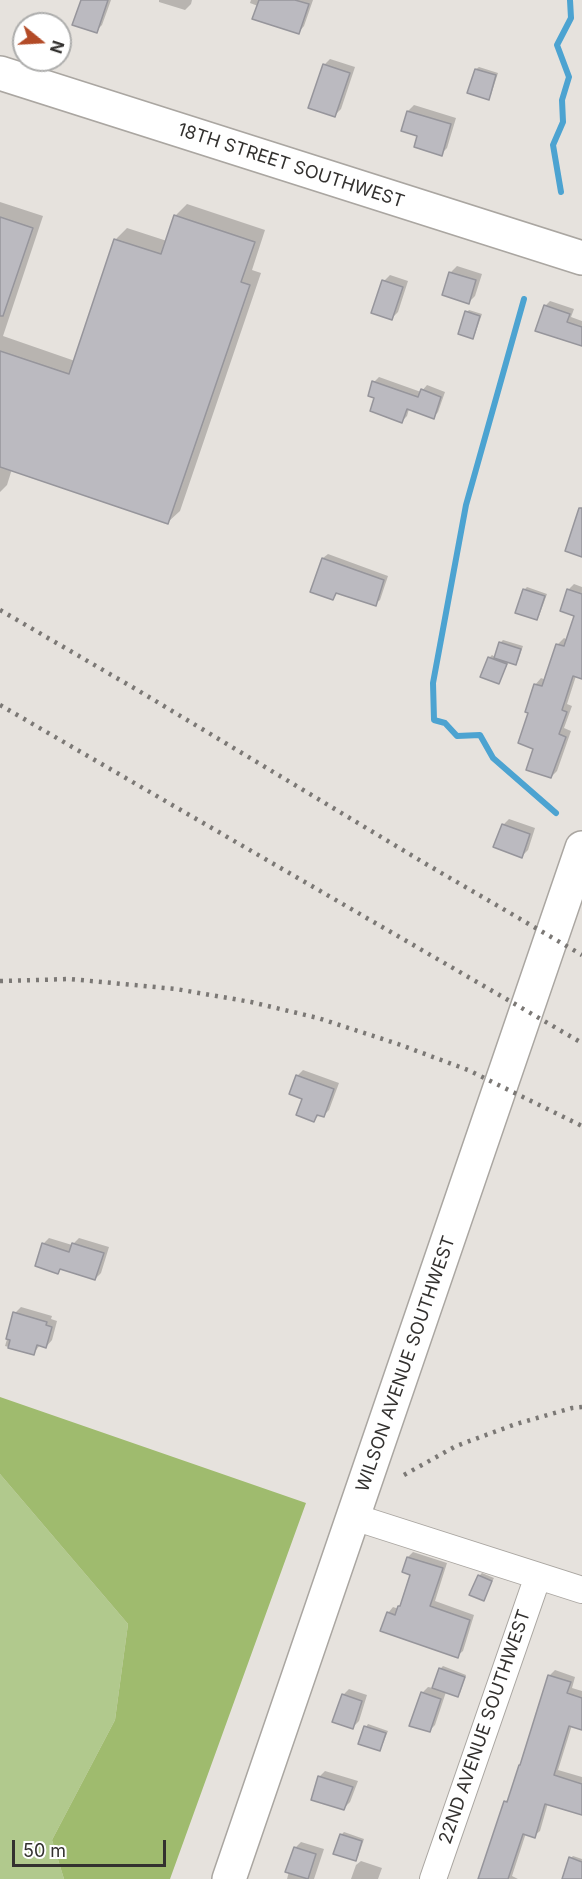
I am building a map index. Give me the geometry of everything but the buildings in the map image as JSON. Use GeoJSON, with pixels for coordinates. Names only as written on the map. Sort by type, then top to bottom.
{"type":"FeatureCollection","features":[{"type":"Feature","properties":{"kind":"main road","name":"18TH STREET SOUTHWEST"},"geometry":{"type":"LineString","coordinates":[[0,73],[582,258]]}},
{"type":"Feature","properties":{"kind":"main road","name":"WILSON AVENUE SOUTHWEST"},"geometry":{"type":"LineString","coordinates":[[229,1879],[582,848]]}},
{"type":"Feature","properties":{"kind":"street"},"geometry":{"type":"LineString","coordinates":[[354,1517],[582,1590]]}},
{"type":"Feature","properties":{"kind":"street","name":"22ND AVENUE SOUTHWEST"},"geometry":{"type":"LineString","coordinates":[[433,1879],[538,1576]]}},
{"type":"Feature","properties":{"kind":"green space"},"geometry":{"type":"Polygon","coordinates":[[[0,1397],[306,1503],[170,1879],[64,1879],[52,1840],[115,1720],[128,1624],[0,1474],[0,1397]]]}},
{"type":"Feature","properties":{"kind":"green space"},"geometry":{"type":"Polygon","coordinates":[[[0,1474],[128,1624],[115,1720],[52,1840],[64,1879],[0,1879],[0,1474]]]}},
{"type":"Feature","properties":{"kind":"waterway"},"geometry":{"type":"LineString","coordinates":[[561,192],[553,145],[563,122],[562,100],[569,77],[557,45],[571,18],[570,0]]}},
{"type":"Feature","properties":{"kind":"waterway"},"geometry":{"type":"LineString","coordinates":[[524,299],[466,505],[433,683],[434,720],[445,723],[457,736],[480,735],[493,758],[556,813]]}},
{"type":"Feature","properties":{"kind":"railway"},"geometry":{"type":"LineString","coordinates":[[0,610],[582,955]]}},
{"type":"Feature","properties":{"kind":"railway"},"geometry":{"type":"LineString","coordinates":[[0,705],[582,1043]]}},
{"type":"Feature","properties":{"kind":"railway"},"geometry":{"type":"LineString","coordinates":[[0,981],[70,979],[176,989],[251,1002],[318,1018],[468,1070],[582,1126]]}},
{"type":"Feature","properties":{"kind":"railway"},"geometry":{"type":"LineString","coordinates":[[404,1475],[456,1446],[516,1424],[582,1407]]}}]}
